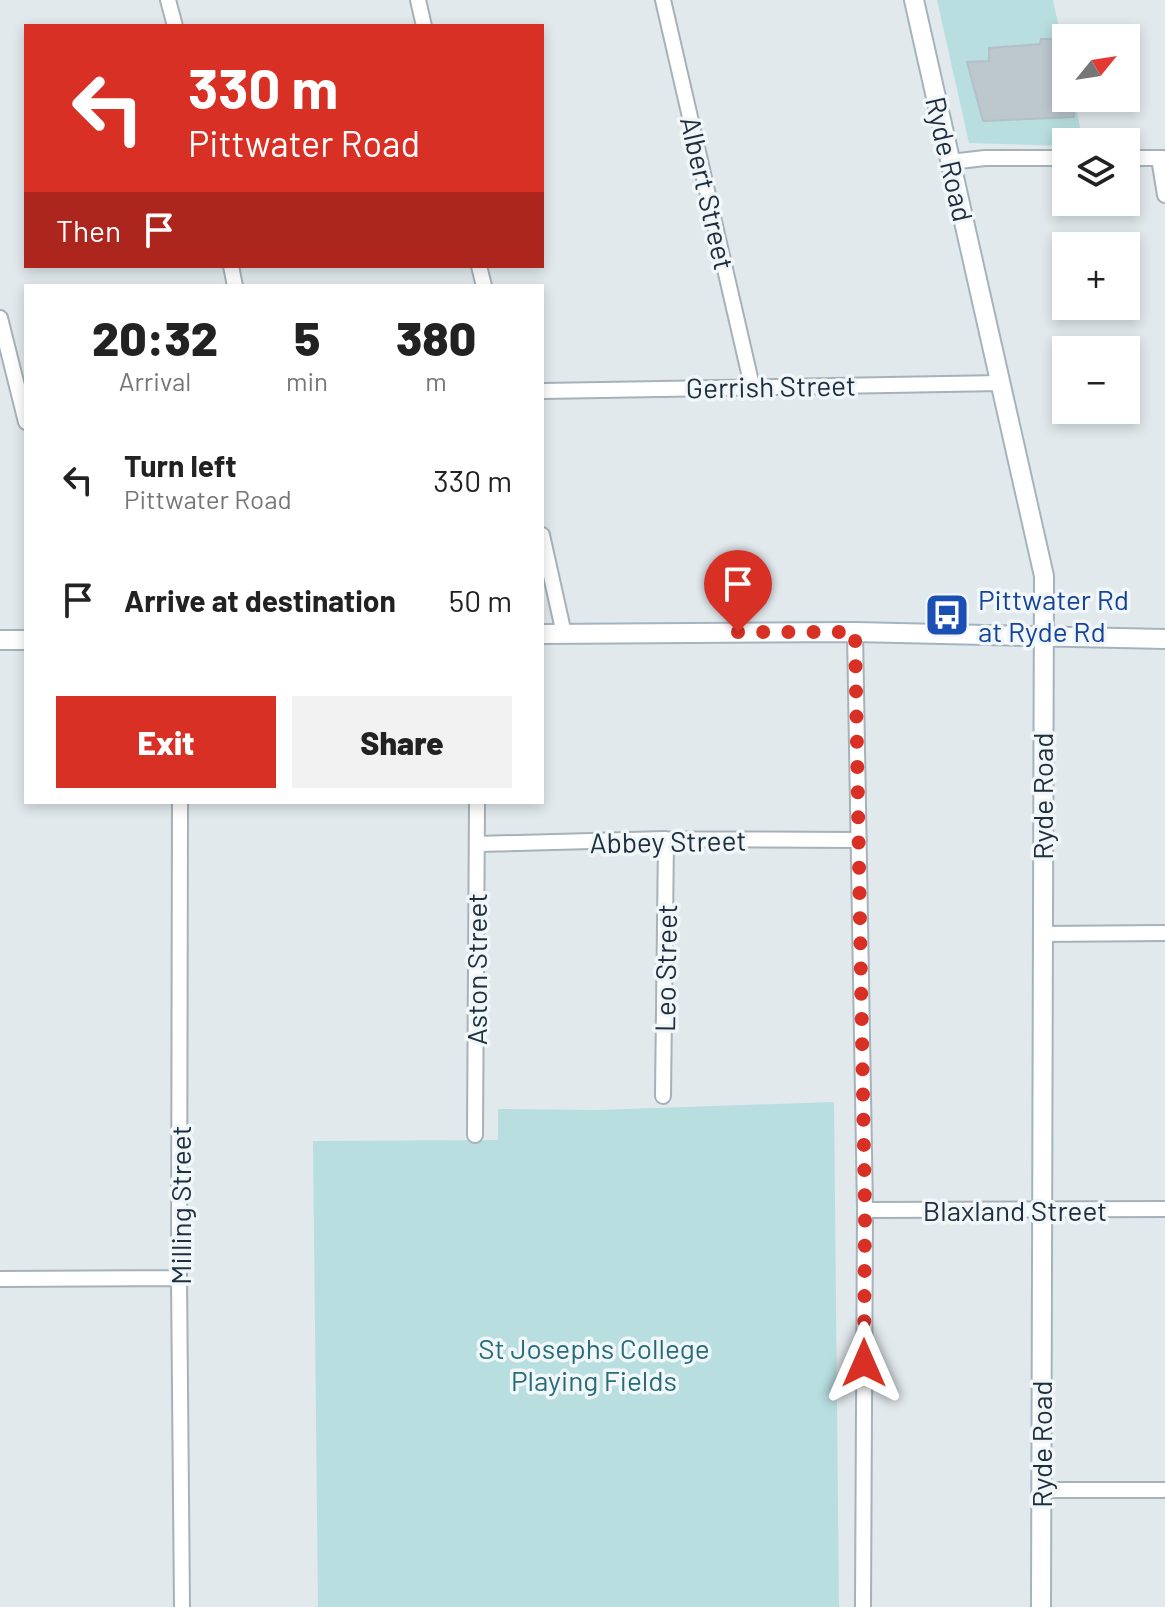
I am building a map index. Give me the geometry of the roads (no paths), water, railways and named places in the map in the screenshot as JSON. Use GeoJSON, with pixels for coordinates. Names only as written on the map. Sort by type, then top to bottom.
{"type":"FeatureCollection","features":[{"type":"Feature","properties":{"kind":"main road","name":"Ryde Road"},"geometry":{"type":"LineString","coordinates":[[914,0],[1044,576],[1041,1607]]}},
{"type":"Feature","properties":{"kind":"main road"},"geometry":{"type":"LineString","coordinates":[[544,634],[855,632],[1165,639]]}},
{"type":"Feature","properties":{"kind":"main road"},"geometry":{"type":"LineString","coordinates":[[0,640],[24,640]]}},
{"type":"Feature","properties":{"kind":"street"},"geometry":{"type":"LineString","coordinates":[[168,0],[174,24]]}},
{"type":"Feature","properties":{"kind":"street"},"geometry":{"type":"LineString","coordinates":[[418,0],[424,24]]}},
{"type":"Feature","properties":{"kind":"street","name":"Albert Street"},"geometry":{"type":"LineString","coordinates":[[663,0],[752,386]]}},
{"type":"Feature","properties":{"kind":"street"},"geometry":{"type":"LineString","coordinates":[[950,162],[985,158],[1052,158]]}},
{"type":"Feature","properties":{"kind":"street"},"geometry":{"type":"LineString","coordinates":[[1140,158],[1162,158],[1165,195]]}},
{"type":"Feature","properties":{"kind":"street"},"geometry":{"type":"LineString","coordinates":[[0,318],[23,395]]}},
{"type":"Feature","properties":{"kind":"street","name":"Gerrish Street"},"geometry":{"type":"LineString","coordinates":[[544,391],[1001,383]]}},
{"type":"Feature","properties":{"kind":"street"},"geometry":{"type":"LineString","coordinates":[[544,544],[564,634]]}},
{"type":"Feature","properties":{"kind":"street"},"geometry":{"type":"LineString","coordinates":[[855,632],[865,1210],[863,1607]]}},
{"type":"Feature","properties":{"kind":"street","name":"Milling Street"},"geometry":{"type":"LineString","coordinates":[[180,804],[182,1607]]}},
{"type":"Feature","properties":{"kind":"street","name":"Aston Street"},"geometry":{"type":"LineString","coordinates":[[475,1135],[477,804]]}},
{"type":"Feature","properties":{"kind":"street","name":"Abbey Street"},"geometry":{"type":"LineString","coordinates":[[477,844],[666,839],[859,840]]}},
{"type":"Feature","properties":{"kind":"street","name":"Leo Street"},"geometry":{"type":"LineString","coordinates":[[663,1096],[666,839]]}},
{"type":"Feature","properties":{"kind":"street"},"geometry":{"type":"LineString","coordinates":[[1041,934],[1165,933]]}},
{"type":"Feature","properties":{"kind":"street","name":"Blaxland Street"},"geometry":{"type":"LineString","coordinates":[[865,1210],[1165,1209]]}},
{"type":"Feature","properties":{"kind":"street"},"geometry":{"type":"LineString","coordinates":[[0,1279],[179,1278]]}},
{"type":"Feature","properties":{"kind":"street"},"geometry":{"type":"LineString","coordinates":[[1041,1490],[1165,1490]]}},
{"type":"Feature","properties":{"kind":"place","name":"Pittwater Rd at Ryde Rd"},"geometry":{"type":"Point","coordinates":[947,615]}},
{"type":"Feature","properties":{"kind":"park label","name":"St Josephs College Playing Fields"},"geometry":{"type":"Point","coordinates":[594,1364]}}]}
